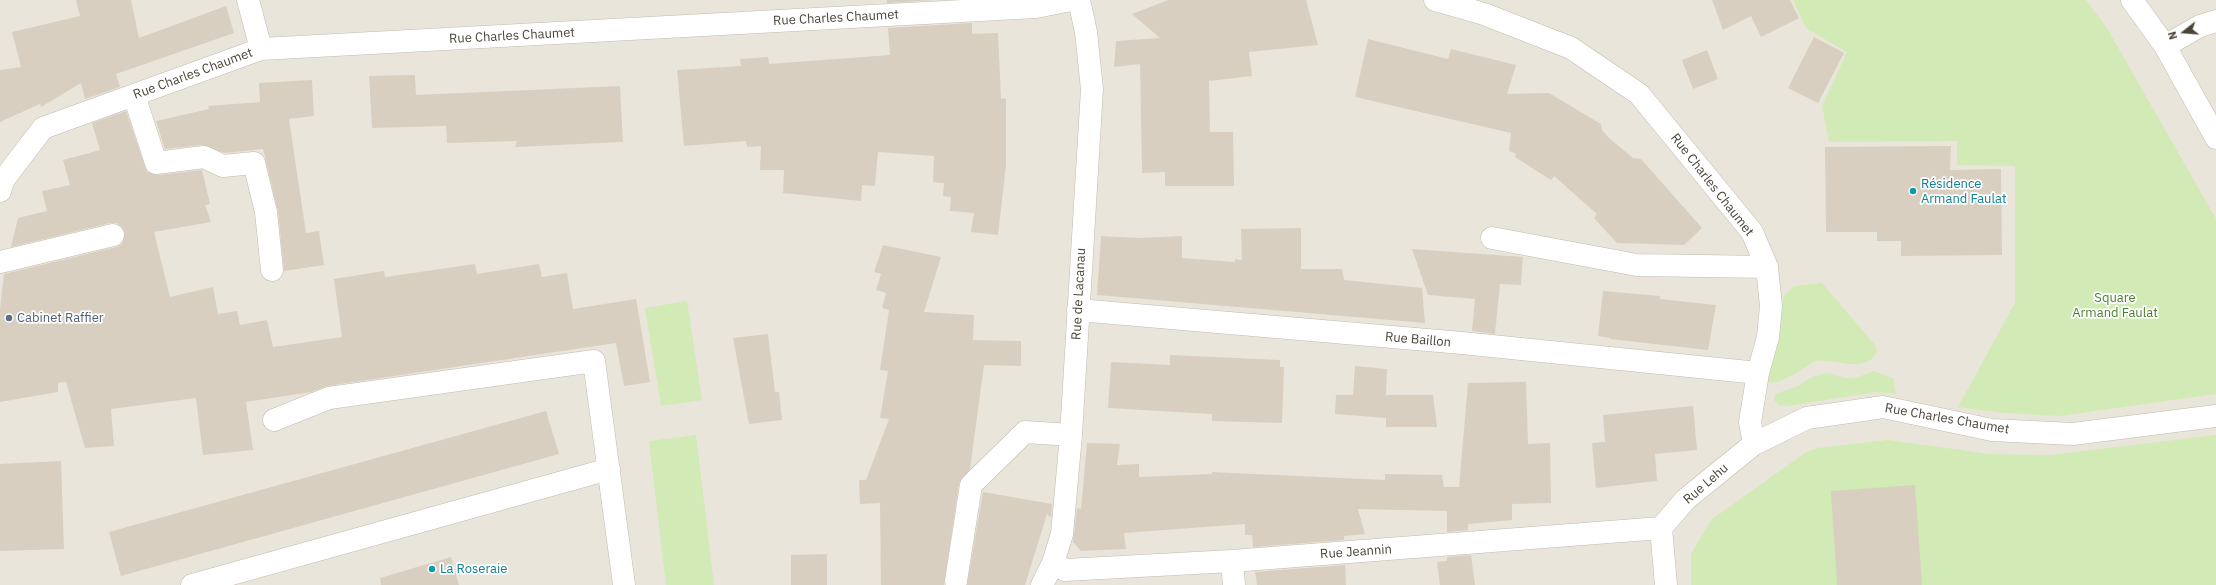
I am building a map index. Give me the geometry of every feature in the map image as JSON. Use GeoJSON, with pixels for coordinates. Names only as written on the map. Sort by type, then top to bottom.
{"type":"FeatureCollection","features":[{"type":"Feature","properties":{"kind":"street"},"geometry":{"type":"LineString","coordinates":[[248,0],[261,49]]}},
{"type":"Feature","properties":{"kind":"street","name":"Rue Charles Chaumet"},"geometry":{"type":"LineString","coordinates":[[0,191],[4,179],[43,128],[261,49],[1028,8],[1071,0]]}},
{"type":"Feature","properties":{"kind":"street","name":"Rue de Lacanau"},"geometry":{"type":"LineString","coordinates":[[1042,585],[1053,563],[1062,534],[1070,435],[1092,89],[1086,32],[1079,0]]}},
{"type":"Feature","properties":{"kind":"street","name":"Rue Charles Chaumet"},"geometry":{"type":"LineString","coordinates":[[1435,0],[1484,14],[1571,48],[1639,94],[1752,232],[1766,267],[1771,306],[1768,337],[1758,373],[1750,422],[1754,444],[1807,418],[1883,407],[1992,430],[2073,434],[2216,416]]}},
{"type":"Feature","properties":{"kind":"street"},"geometry":{"type":"LineString","coordinates":[[2132,0],[2165,46],[2216,138]]}},
{"type":"Feature","properties":{"kind":"street"},"geometry":{"type":"LineString","coordinates":[[2165,46],[2200,26],[2216,21]]}},
{"type":"Feature","properties":{"kind":"street"},"geometry":{"type":"LineString","coordinates":[[134,95],[156,163],[204,157],[223,166],[254,162],[266,212],[272,270]]}},
{"type":"Feature","properties":{"kind":"street"},"geometry":{"type":"LineString","coordinates":[[0,262],[113,235]]}},
{"type":"Feature","properties":{"kind":"street"},"geometry":{"type":"LineString","coordinates":[[1492,238],[1637,265],[1766,267]]}},
{"type":"Feature","properties":{"kind":"street","name":"Rue Baillon"},"geometry":{"type":"LineString","coordinates":[[1078,310],[1462,343],[1758,373]]}},
{"type":"Feature","properties":{"kind":"street"},"geometry":{"type":"LineString","coordinates":[[274,420],[329,398],[594,361],[624,585]]}},
{"type":"Feature","properties":{"kind":"street"},"geometry":{"type":"LineString","coordinates":[[956,581],[971,484],[1025,432],[1070,435]]}},
{"type":"Feature","properties":{"kind":"street","name":"Rue Lehu"},"geometry":{"type":"LineString","coordinates":[[1661,528],[1686,499],[1754,444]]}},
{"type":"Feature","properties":{"kind":"street"},"geometry":{"type":"LineString","coordinates":[[192,585],[609,469]]}},
{"type":"Feature","properties":{"kind":"street"},"geometry":{"type":"LineString","coordinates":[[1661,528],[1666,585]]}},
{"type":"Feature","properties":{"kind":"street","name":"Rue Jeannin"},"geometry":{"type":"LineString","coordinates":[[1053,563],[1065,570],[1232,561],[1661,528]]}},
{"type":"Feature","properties":{"kind":"street"},"geometry":{"type":"LineString","coordinates":[[1232,561],[1234,585]]}},
{"type":"Feature","properties":{"kind":"shaded area"},"geometry":{"type":"Polygon","coordinates":[[[0,0],[2216,0],[2216,585],[0,585],[0,0]]]}},
{"type":"Feature","properties":{"kind":"green space","name":"Square Armand Faulat"},"geometry":{"type":"Polygon","coordinates":[[[1793,0],[2086,0],[2107,28],[2216,219],[2216,394],[2059,416],[2004,413],[1958,407],[2015,303],[2015,166],[1957,165],[1957,141],[1829,142],[1822,106],[1847,52],[1806,28],[1793,0]]]}},
{"type":"Feature","properties":{"kind":"green space"},"geometry":{"type":"Polygon","coordinates":[[[1822,283],[1874,344],[1877,351],[1872,358],[1865,363],[1849,364],[1823,360],[1815,361],[1792,376],[1778,382],[1768,382],[1766,378],[1784,296],[1794,286],[1822,283]]]}},
{"type":"Feature","properties":{"kind":"green space"},"geometry":{"type":"Polygon","coordinates":[[[687,301],[702,400],[661,406],[645,308],[687,301]]]}},
{"type":"Feature","properties":{"kind":"green space"},"geometry":{"type":"Polygon","coordinates":[[[1874,371],[1893,378],[1896,394],[1876,392],[1788,406],[1779,405],[1774,400],[1775,394],[1798,386],[1812,377],[1827,373],[1847,378],[1858,377],[1874,371]]]}},
{"type":"Feature","properties":{"kind":"green space"},"geometry":{"type":"Polygon","coordinates":[[[696,435],[714,585],[666,585],[649,441],[696,435]]]}},
{"type":"Feature","properties":{"kind":"green space"},"geometry":{"type":"Polygon","coordinates":[[[2216,435],[2216,585],[1691,585],[1691,554],[1711,520],[1805,453],[1817,448],[1888,440],[1990,454],[2049,455],[2216,435]]]}},
{"type":"Feature","properties":{"kind":"building"},"geometry":{"type":"Polygon","coordinates":[[[76,0],[131,0],[139,38],[226,6],[234,33],[116,74],[120,87],[85,99],[81,83],[41,107],[40,104],[0,122],[0,70],[21,67],[12,32],[80,16],[76,0]]]}},
{"type":"Feature","properties":{"kind":"building"},"geometry":{"type":"Polygon","coordinates":[[[887,0],[934,0],[887,3],[887,0]]]}},
{"type":"Feature","properties":{"kind":"building"},"geometry":{"type":"Polygon","coordinates":[[[1168,0],[1306,0],[1318,45],[1249,52],[1252,76],[1209,81],[1210,132],[1233,132],[1234,186],[1165,186],[1165,172],[1142,173],[1140,64],[1114,67],[1116,41],[1160,38],[1132,14],[1168,0]]]}},
{"type":"Feature","properties":{"kind":"building"},"geometry":{"type":"Polygon","coordinates":[[[1712,0],[1790,0],[1799,18],[1761,37],[1751,16],[1723,30],[1712,0]]]}},
{"type":"Feature","properties":{"kind":"building"},"geometry":{"type":"Polygon","coordinates":[[[972,23],[972,34],[998,33],[1001,99],[1006,98],[1006,165],[998,235],[971,232],[974,213],[950,211],[951,197],[943,196],[944,183],[933,182],[934,156],[878,152],[875,186],[862,185],[861,201],[783,193],[784,170],[760,170],[761,146],[747,147],[746,141],[684,146],[677,70],[741,66],[740,59],[768,57],[769,64],[890,55],[888,28],[972,23]]]}},
{"type":"Feature","properties":{"kind":"building"},"geometry":{"type":"Polygon","coordinates":[[[1814,37],[1844,53],[1818,103],[1788,88],[1814,37]]]}},
{"type":"Feature","properties":{"kind":"building"},"geometry":{"type":"Polygon","coordinates":[[[1368,39],[1448,59],[1451,49],[1516,65],[1507,94],[1549,93],[1601,124],[1602,130],[1609,138],[1633,158],[1641,159],[1702,228],[1684,245],[1617,243],[1594,218],[1597,214],[1554,176],[1551,180],[1515,157],[1516,154],[1509,151],[1511,133],[1355,97],[1368,39]]]}},
{"type":"Feature","properties":{"kind":"building"},"geometry":{"type":"Polygon","coordinates":[[[1707,50],[1718,79],[1693,89],[1682,60],[1707,50]]]}},
{"type":"Feature","properties":{"kind":"building"},"geometry":{"type":"Polygon","coordinates":[[[415,75],[416,95],[620,86],[623,142],[515,147],[517,141],[447,143],[446,126],[372,128],[369,76],[415,75]]]}},
{"type":"Feature","properties":{"kind":"building"},"geometry":{"type":"Polygon","coordinates":[[[312,80],[314,116],[289,119],[306,233],[319,231],[324,265],[284,271],[278,211],[263,149],[225,153],[202,145],[165,149],[156,121],[209,109],[208,106],[260,102],[259,83],[312,80]]]}},
{"type":"Feature","properties":{"kind":"building"},"geometry":{"type":"Polygon","coordinates":[[[126,111],[147,172],[158,175],[202,170],[210,204],[205,205],[211,222],[154,232],[170,297],[213,287],[218,314],[237,311],[240,325],[267,320],[273,347],[342,337],[334,279],[384,271],[385,277],[475,264],[477,274],[539,264],[542,277],[567,273],[573,309],[636,299],[650,382],[624,386],[616,343],[327,386],[311,392],[246,402],[253,450],[203,455],[196,398],[111,409],[114,446],[85,448],[66,382],[58,383],[58,392],[0,402],[0,309],[4,274],[116,247],[122,244],[125,232],[117,223],[110,223],[11,247],[18,218],[47,211],[42,191],[70,185],[63,160],[100,150],[92,123],[126,111]]]}},
{"type":"Feature","properties":{"kind":"building","name":"Résidence Armand Faulat"},"geometry":{"type":"Polygon","coordinates":[[[1951,146],[1950,170],[2001,169],[2002,255],[1901,256],[1901,241],[1877,241],[1877,232],[1826,232],[1825,147],[1951,146]]]}},
{"type":"Feature","properties":{"kind":"building"},"geometry":{"type":"Polygon","coordinates":[[[1301,228],[1301,269],[1342,269],[1344,280],[1422,288],[1425,323],[1097,295],[1101,236],[1139,238],[1182,236],[1182,258],[1235,262],[1235,259],[1242,260],[1241,229],[1301,228]]]}},
{"type":"Feature","properties":{"kind":"building"},"geometry":{"type":"Polygon","coordinates":[[[883,245],[941,257],[924,312],[974,315],[973,340],[1021,341],[1021,366],[984,365],[970,469],[959,483],[944,585],[881,585],[880,503],[860,504],[859,480],[866,480],[889,419],[880,418],[888,371],[880,370],[889,310],[882,308],[886,293],[876,290],[881,274],[874,272],[883,245]]]}},
{"type":"Feature","properties":{"kind":"building"},"geometry":{"type":"Polygon","coordinates":[[[1412,249],[1523,257],[1521,285],[1500,284],[1495,334],[1472,331],[1475,299],[1428,295],[1412,249]]]}},
{"type":"Feature","properties":{"kind":"building"},"geometry":{"type":"Polygon","coordinates":[[[1603,291],[1660,296],[1660,299],[1716,305],[1708,350],[1610,339],[1598,336],[1603,291]]]}},
{"type":"Feature","properties":{"kind":"building"},"geometry":{"type":"Polygon","coordinates":[[[768,334],[775,392],[779,392],[782,420],[749,424],[733,338],[768,334]]]}},
{"type":"Feature","properties":{"kind":"building"},"geometry":{"type":"Polygon","coordinates":[[[1170,355],[1280,360],[1280,367],[1284,367],[1282,423],[1212,421],[1212,414],[1108,408],[1111,362],[1170,365],[1170,355]]]}},
{"type":"Feature","properties":{"kind":"building"},"geometry":{"type":"Polygon","coordinates":[[[1355,366],[1387,369],[1386,395],[1433,395],[1437,427],[1386,427],[1386,418],[1335,414],[1336,395],[1353,395],[1355,366]]]}},
{"type":"Feature","properties":{"kind":"building"},"geometry":{"type":"Polygon","coordinates":[[[1526,382],[1528,444],[1550,443],[1551,503],[1512,504],[1512,520],[1468,524],[1468,530],[1447,532],[1447,511],[1358,509],[1365,534],[1344,536],[1344,540],[1253,547],[1252,535],[1245,535],[1245,524],[1124,533],[1126,549],[1081,551],[1073,542],[1077,508],[1081,509],[1087,443],[1120,444],[1117,465],[1139,464],[1139,477],[1212,474],[1212,472],[1385,480],[1385,474],[1442,475],[1444,487],[1459,487],[1468,383],[1526,382]]]}},
{"type":"Feature","properties":{"kind":"building"},"geometry":{"type":"Polygon","coordinates":[[[1693,406],[1697,450],[1655,454],[1657,481],[1596,488],[1592,443],[1605,442],[1603,415],[1693,406]]]}},
{"type":"Feature","properties":{"kind":"building"},"geometry":{"type":"Polygon","coordinates":[[[546,411],[559,454],[121,576],[109,532],[546,411]]]}},
{"type":"Feature","properties":{"kind":"building"},"geometry":{"type":"Polygon","coordinates":[[[61,461],[64,549],[0,551],[0,464],[61,461]]]}},
{"type":"Feature","properties":{"kind":"building"},"geometry":{"type":"Polygon","coordinates":[[[1915,485],[1922,585],[1837,585],[1831,491],[1915,485]]]}},
{"type":"Feature","properties":{"kind":"building"},"geometry":{"type":"Polygon","coordinates":[[[983,492],[1052,504],[1051,518],[1047,514],[1025,585],[967,585],[983,492]]]}},
{"type":"Feature","properties":{"kind":"building"},"geometry":{"type":"Polygon","coordinates":[[[827,554],[827,585],[791,585],[791,555],[827,554]]]}},
{"type":"Feature","properties":{"kind":"building"},"geometry":{"type":"Polygon","coordinates":[[[1471,555],[1475,585],[1440,585],[1437,562],[1447,561],[1447,557],[1471,555]]]}},
{"type":"Feature","properties":{"kind":"building","name":"La Roseraie"},"geometry":{"type":"Polygon","coordinates":[[[451,557],[459,585],[381,585],[380,578],[451,557]]]}},
{"type":"Feature","properties":{"kind":"building"},"geometry":{"type":"Polygon","coordinates":[[[1345,565],[1346,585],[1257,585],[1255,572],[1345,565]]]}},
{"type":"Feature","properties":{"kind":"place","name":"Résidence Armand Faulat"},"geometry":{"type":"Point","coordinates":[1913,191]}},
{"type":"Feature","properties":{"kind":"place","name":"Cabinet Raffier"},"geometry":{"type":"Point","coordinates":[9,318]}},
{"type":"Feature","properties":{"kind":"place","name":"La Roseraie"},"geometry":{"type":"Point","coordinates":[432,569]}}]}
